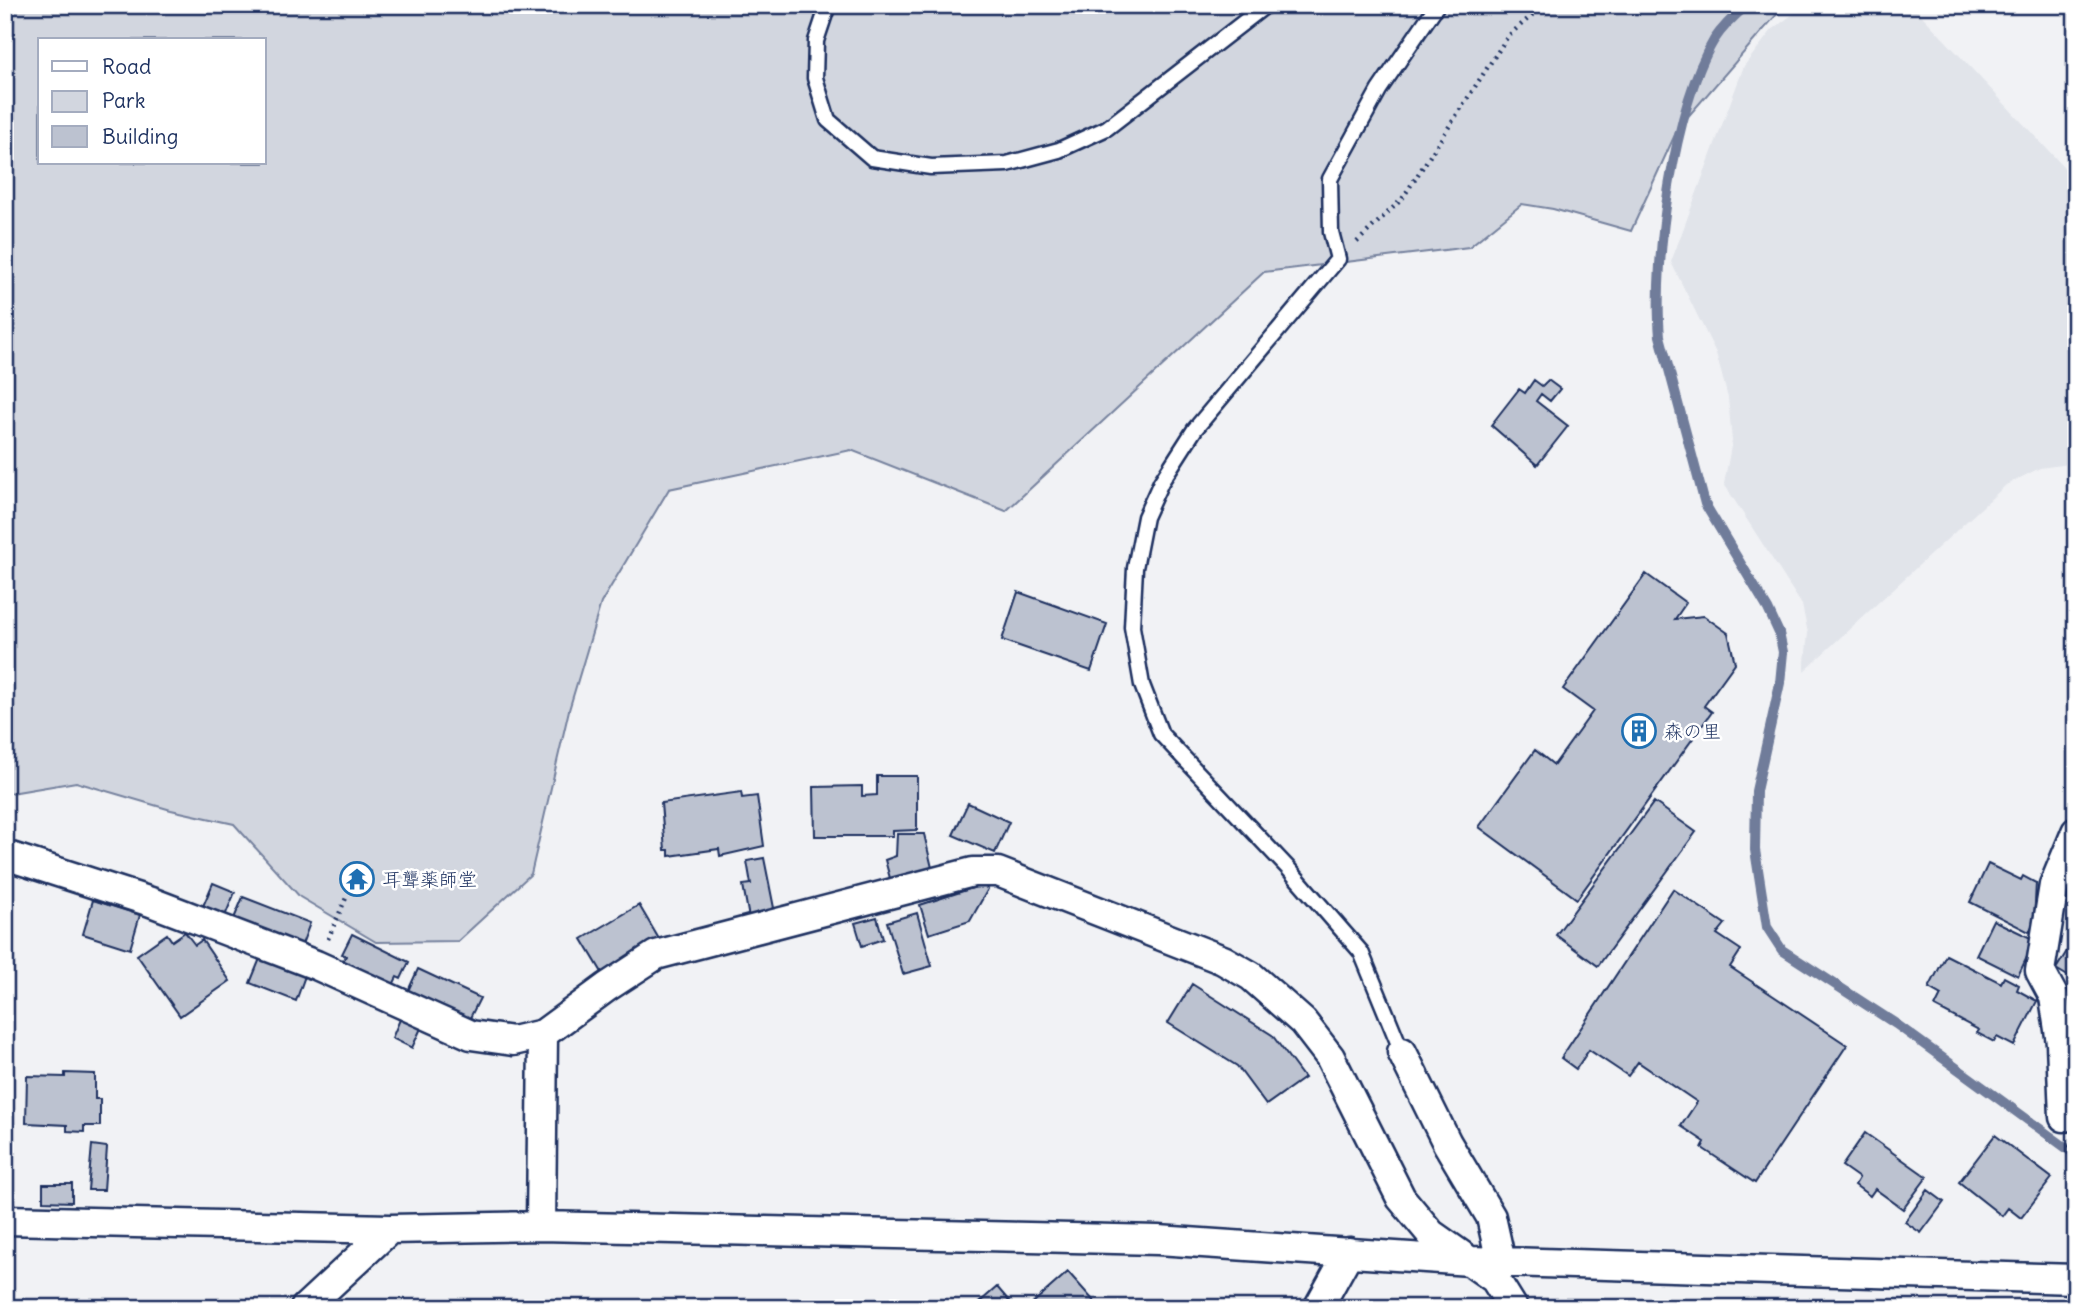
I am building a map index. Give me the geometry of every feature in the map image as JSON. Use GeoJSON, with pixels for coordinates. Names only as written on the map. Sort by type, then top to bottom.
{"type":"FeatureCollection","features":[{"type":"Feature","properties":{"kind":"street"},"geometry":{"type":"LineString","coordinates":[[2064,1117],[2062,1043],[2054,997],[2040,971],[2054,885],[2076,832]]}},
{"type":"Feature","properties":{"kind":"street"},"geometry":{"type":"LineString","coordinates":[[5,855],[151,902],[290,955],[471,1035],[513,1041],[543,1034],[607,987],[656,956],[973,872],[998,872],[1223,960],[1251,976],[1287,1005],[1330,1057],[1401,1198],[1431,1234],[1495,1279],[1513,1308]]}},
{"type":"Feature","properties":{"kind":"street"},"geometry":{"type":"LineString","coordinates":[[541,1226],[543,1034]]}},
{"type":"Feature","properties":{"kind":"street"},"geometry":{"type":"LineString","coordinates":[[1402,1052],[1447,1143],[1491,1217],[1501,1262]]}},
{"type":"Feature","properties":{"kind":"street"},"geometry":{"type":"LineString","coordinates":[[5,1220],[390,1229],[541,1226],[1158,1240],[1470,1262],[2076,1279]]}},
{"type":"Feature","properties":{"kind":"street"},"geometry":{"type":"LineString","coordinates":[[305,1308],[390,1229]]}},
{"type":"Feature","properties":{"kind":"street"},"geometry":{"type":"LineString","coordinates":[[1318,1308],[1349,1252]]}},
{"type":"Feature","properties":{"kind":"lane"},"geometry":{"type":"LineString","coordinates":[[828,5],[816,41],[815,78],[828,120],[872,158],[932,167],[1007,164],[1059,150],[1107,128],[1266,5]]}},
{"type":"Feature","properties":{"kind":"lane"},"geometry":{"type":"LineString","coordinates":[[1402,1052],[1362,952],[1287,867],[1161,734],[1142,685],[1132,627],[1135,568],[1145,517],[1160,482],[1195,429],[1338,259],[1331,232],[1330,179],[1379,90],[1437,5]]}},
{"type":"Feature","properties":{"kind":"path"},"geometry":{"type":"LineString","coordinates":[[1338,259],[1402,199],[1508,36],[1544,5]]}},
{"type":"Feature","properties":{"kind":"path"},"geometry":{"type":"LineString","coordinates":[[340,911],[346,898]]}},
{"type":"Feature","properties":{"kind":"shaded area"},"geometry":{"type":"Polygon","coordinates":[[[1805,5],[1912,5],[2076,180],[2076,463],[2040,468],[2006,485],[1804,671],[1808,633],[1802,605],[1724,484],[1732,441],[1728,398],[1716,353],[1671,262],[1744,66],[1772,30],[1805,5]]]}},
{"type":"Feature","properties":{"kind":"green space"},"geometry":{"type":"Polygon","coordinates":[[[5,5],[1785,5],[1678,128],[1631,231],[1553,209],[1522,204],[1469,247],[1264,272],[1006,511],[851,450],[669,489],[601,603],[569,710],[531,874],[458,941],[376,942],[300,897],[234,824],[171,810],[76,782],[5,794],[5,5]]]}},
{"type":"Feature","properties":{"kind":"building"},"geometry":{"type":"Polygon","coordinates":[[[1534,380],[1542,386],[1548,380],[1560,389],[1550,401],[1541,394],[1536,401],[1568,426],[1537,465],[1491,425],[1519,389],[1525,393],[1534,380]]]}},
{"type":"Feature","properties":{"kind":"building","name":"森の里"},"geometry":{"type":"Polygon","coordinates":[[[1646,574],[1686,603],[1675,619],[1704,616],[1728,633],[1735,663],[1704,706],[1712,712],[1577,899],[1479,827],[1535,750],[1554,765],[1593,711],[1563,689],[1646,574]]]}},
{"type":"Feature","properties":{"kind":"building"},"geometry":{"type":"Polygon","coordinates":[[[1018,592],[1107,624],[1091,671],[1002,640],[1018,592]]]}},
{"type":"Feature","properties":{"kind":"building"},"geometry":{"type":"Polygon","coordinates":[[[877,776],[917,776],[917,830],[893,831],[893,836],[815,836],[814,787],[862,786],[862,796],[877,795],[877,776]]]}},
{"type":"Feature","properties":{"kind":"building"},"geometry":{"type":"Polygon","coordinates":[[[741,792],[742,798],[757,796],[764,846],[720,856],[719,849],[669,856],[669,850],[665,850],[661,803],[741,792]]]}},
{"type":"Feature","properties":{"kind":"building"},"geometry":{"type":"Polygon","coordinates":[[[1654,802],[1696,832],[1598,966],[1556,935],[1654,802]]]}},
{"type":"Feature","properties":{"kind":"building"},"geometry":{"type":"Polygon","coordinates":[[[968,803],[1009,822],[995,853],[953,835],[968,803]]]}},
{"type":"Feature","properties":{"kind":"building"},"geometry":{"type":"Polygon","coordinates":[[[897,834],[924,834],[933,872],[891,882],[885,860],[896,856],[897,834]]]}},
{"type":"Feature","properties":{"kind":"building"},"geometry":{"type":"Polygon","coordinates":[[[764,858],[775,913],[749,918],[743,885],[751,884],[747,861],[764,858]]]}},
{"type":"Feature","properties":{"kind":"building","name":"耳聾薬師堂"},"geometry":{"type":"Polygon","coordinates":[[[354,864],[371,872],[361,894],[344,886],[354,864]]]}},
{"type":"Feature","properties":{"kind":"building"},"geometry":{"type":"Polygon","coordinates":[[[1988,864],[2021,880],[2023,876],[2036,883],[2034,922],[2029,932],[1970,902],[1988,864]]]}},
{"type":"Feature","properties":{"kind":"building"},"geometry":{"type":"Polygon","coordinates":[[[213,883],[235,892],[225,916],[203,906],[213,883]]]}},
{"type":"Feature","properties":{"kind":"building"},"geometry":{"type":"Polygon","coordinates":[[[982,885],[988,889],[970,921],[929,934],[920,905],[982,885]]]}},
{"type":"Feature","properties":{"kind":"building"},"geometry":{"type":"Polygon","coordinates":[[[1673,889],[1725,924],[1717,934],[1741,950],[1730,967],[1847,1045],[1755,1183],[1702,1148],[1705,1142],[1681,1126],[1697,1102],[1638,1062],[1628,1076],[1589,1050],[1576,1069],[1561,1058],[1673,889]]]}},
{"type":"Feature","properties":{"kind":"building"},"geometry":{"type":"Polygon","coordinates":[[[243,897],[310,923],[301,947],[233,921],[243,897]]]}},
{"type":"Feature","properties":{"kind":"building"},"geometry":{"type":"Polygon","coordinates":[[[93,900],[140,915],[130,949],[83,934],[93,900]]]}},
{"type":"Feature","properties":{"kind":"building"},"geometry":{"type":"Polygon","coordinates":[[[639,905],[659,939],[603,974],[582,939],[639,905]]]}},
{"type":"Feature","properties":{"kind":"building"},"geometry":{"type":"Polygon","coordinates":[[[917,913],[932,966],[903,974],[887,922],[917,913]]]}},
{"type":"Feature","properties":{"kind":"building"},"geometry":{"type":"Polygon","coordinates":[[[877,917],[883,939],[862,946],[855,923],[877,917]]]}},
{"type":"Feature","properties":{"kind":"building"},"geometry":{"type":"Polygon","coordinates":[[[1993,920],[2035,940],[2018,976],[1976,955],[1993,920]]]}},
{"type":"Feature","properties":{"kind":"building"},"geometry":{"type":"Polygon","coordinates":[[[185,932],[195,945],[202,940],[230,981],[180,1016],[137,955],[167,934],[172,941],[185,932]]]}},
{"type":"Feature","properties":{"kind":"building"},"geometry":{"type":"Polygon","coordinates":[[[352,934],[409,962],[401,979],[397,977],[392,987],[342,963],[346,956],[342,954],[352,934]]]}},
{"type":"Feature","properties":{"kind":"building"},"geometry":{"type":"Polygon","coordinates":[[[2072,943],[2076,945],[2076,981],[2056,969],[2072,943]]]}},
{"type":"Feature","properties":{"kind":"building"},"geometry":{"type":"Polygon","coordinates":[[[1946,955],[2001,983],[2004,977],[2019,985],[2017,990],[2037,1001],[2014,1046],[1997,1037],[1994,1042],[1977,1033],[1979,1030],[1935,1007],[1941,995],[1929,988],[1946,955]]]}},
{"type":"Feature","properties":{"kind":"building"},"geometry":{"type":"Polygon","coordinates":[[[261,956],[306,973],[296,1001],[250,983],[261,956]]]}},
{"type":"Feature","properties":{"kind":"building"},"geometry":{"type":"Polygon","coordinates":[[[418,969],[480,998],[468,1022],[407,993],[418,969]]]}},
{"type":"Feature","properties":{"kind":"building"},"geometry":{"type":"Polygon","coordinates":[[[1192,984],[1272,1035],[1304,1078],[1266,1105],[1237,1066],[1168,1023],[1192,984]]]}},
{"type":"Feature","properties":{"kind":"building"},"geometry":{"type":"Polygon","coordinates":[[[401,1017],[422,1026],[412,1048],[392,1038],[401,1017]]]}},
{"type":"Feature","properties":{"kind":"building"},"geometry":{"type":"Polygon","coordinates":[[[65,1073],[95,1074],[95,1099],[100,1099],[100,1126],[84,1126],[84,1132],[67,1131],[67,1125],[26,1123],[27,1076],[65,1077],[65,1073]]]}},
{"type":"Feature","properties":{"kind":"building"},"geometry":{"type":"Polygon","coordinates":[[[1865,1133],[1927,1177],[1903,1209],[1875,1189],[1870,1196],[1855,1185],[1859,1178],[1842,1166],[1865,1133]]]}},
{"type":"Feature","properties":{"kind":"building"},"geometry":{"type":"Polygon","coordinates":[[[1995,1135],[2052,1178],[2021,1218],[2008,1208],[2002,1216],[1959,1182],[1995,1135]]]}},
{"type":"Feature","properties":{"kind":"building"},"geometry":{"type":"Polygon","coordinates":[[[92,1145],[107,1147],[104,1190],[88,1190],[92,1145]]]}},
{"type":"Feature","properties":{"kind":"building"},"geometry":{"type":"Polygon","coordinates":[[[43,1184],[72,1184],[72,1202],[43,1201],[43,1184]]]}},
{"type":"Feature","properties":{"kind":"building"},"geometry":{"type":"Polygon","coordinates":[[[1928,1190],[1944,1202],[1921,1233],[1905,1222],[1928,1190]]]}},
{"type":"Feature","properties":{"kind":"building"},"geometry":{"type":"Polygon","coordinates":[[[1068,1272],[1100,1308],[1027,1308],[1068,1272]]]}},
{"type":"Feature","properties":{"kind":"building"},"geometry":{"type":"Polygon","coordinates":[[[997,1287],[1015,1308],[973,1308],[997,1287]]]}},
{"type":"Feature","properties":{"kind":"building"},"geometry":{"type":"Polygon","coordinates":[[[1744,1299],[1781,1307],[1781,1308],[1742,1308],[1744,1299]]]}},
{"type":"Feature","properties":{"kind":"waterway"},"geometry":{"type":"LineString","coordinates":[[1747,5],[1729,21],[1714,40],[1688,103],[1669,184],[1663,226],[1659,304],[1660,336],[1705,504],[1768,609],[1779,633],[1783,652],[1780,683],[1756,791],[1755,850],[1767,927],[1782,950],[1896,1024],[2076,1155]]}},
{"type":"Feature","properties":{"kind":"place","name":"森の里"},"geometry":{"type":"Point","coordinates":[1639,731]}},
{"type":"Feature","properties":{"kind":"place","name":"耳聾薬師堂"},"geometry":{"type":"Point","coordinates":[357,879]}}]}
